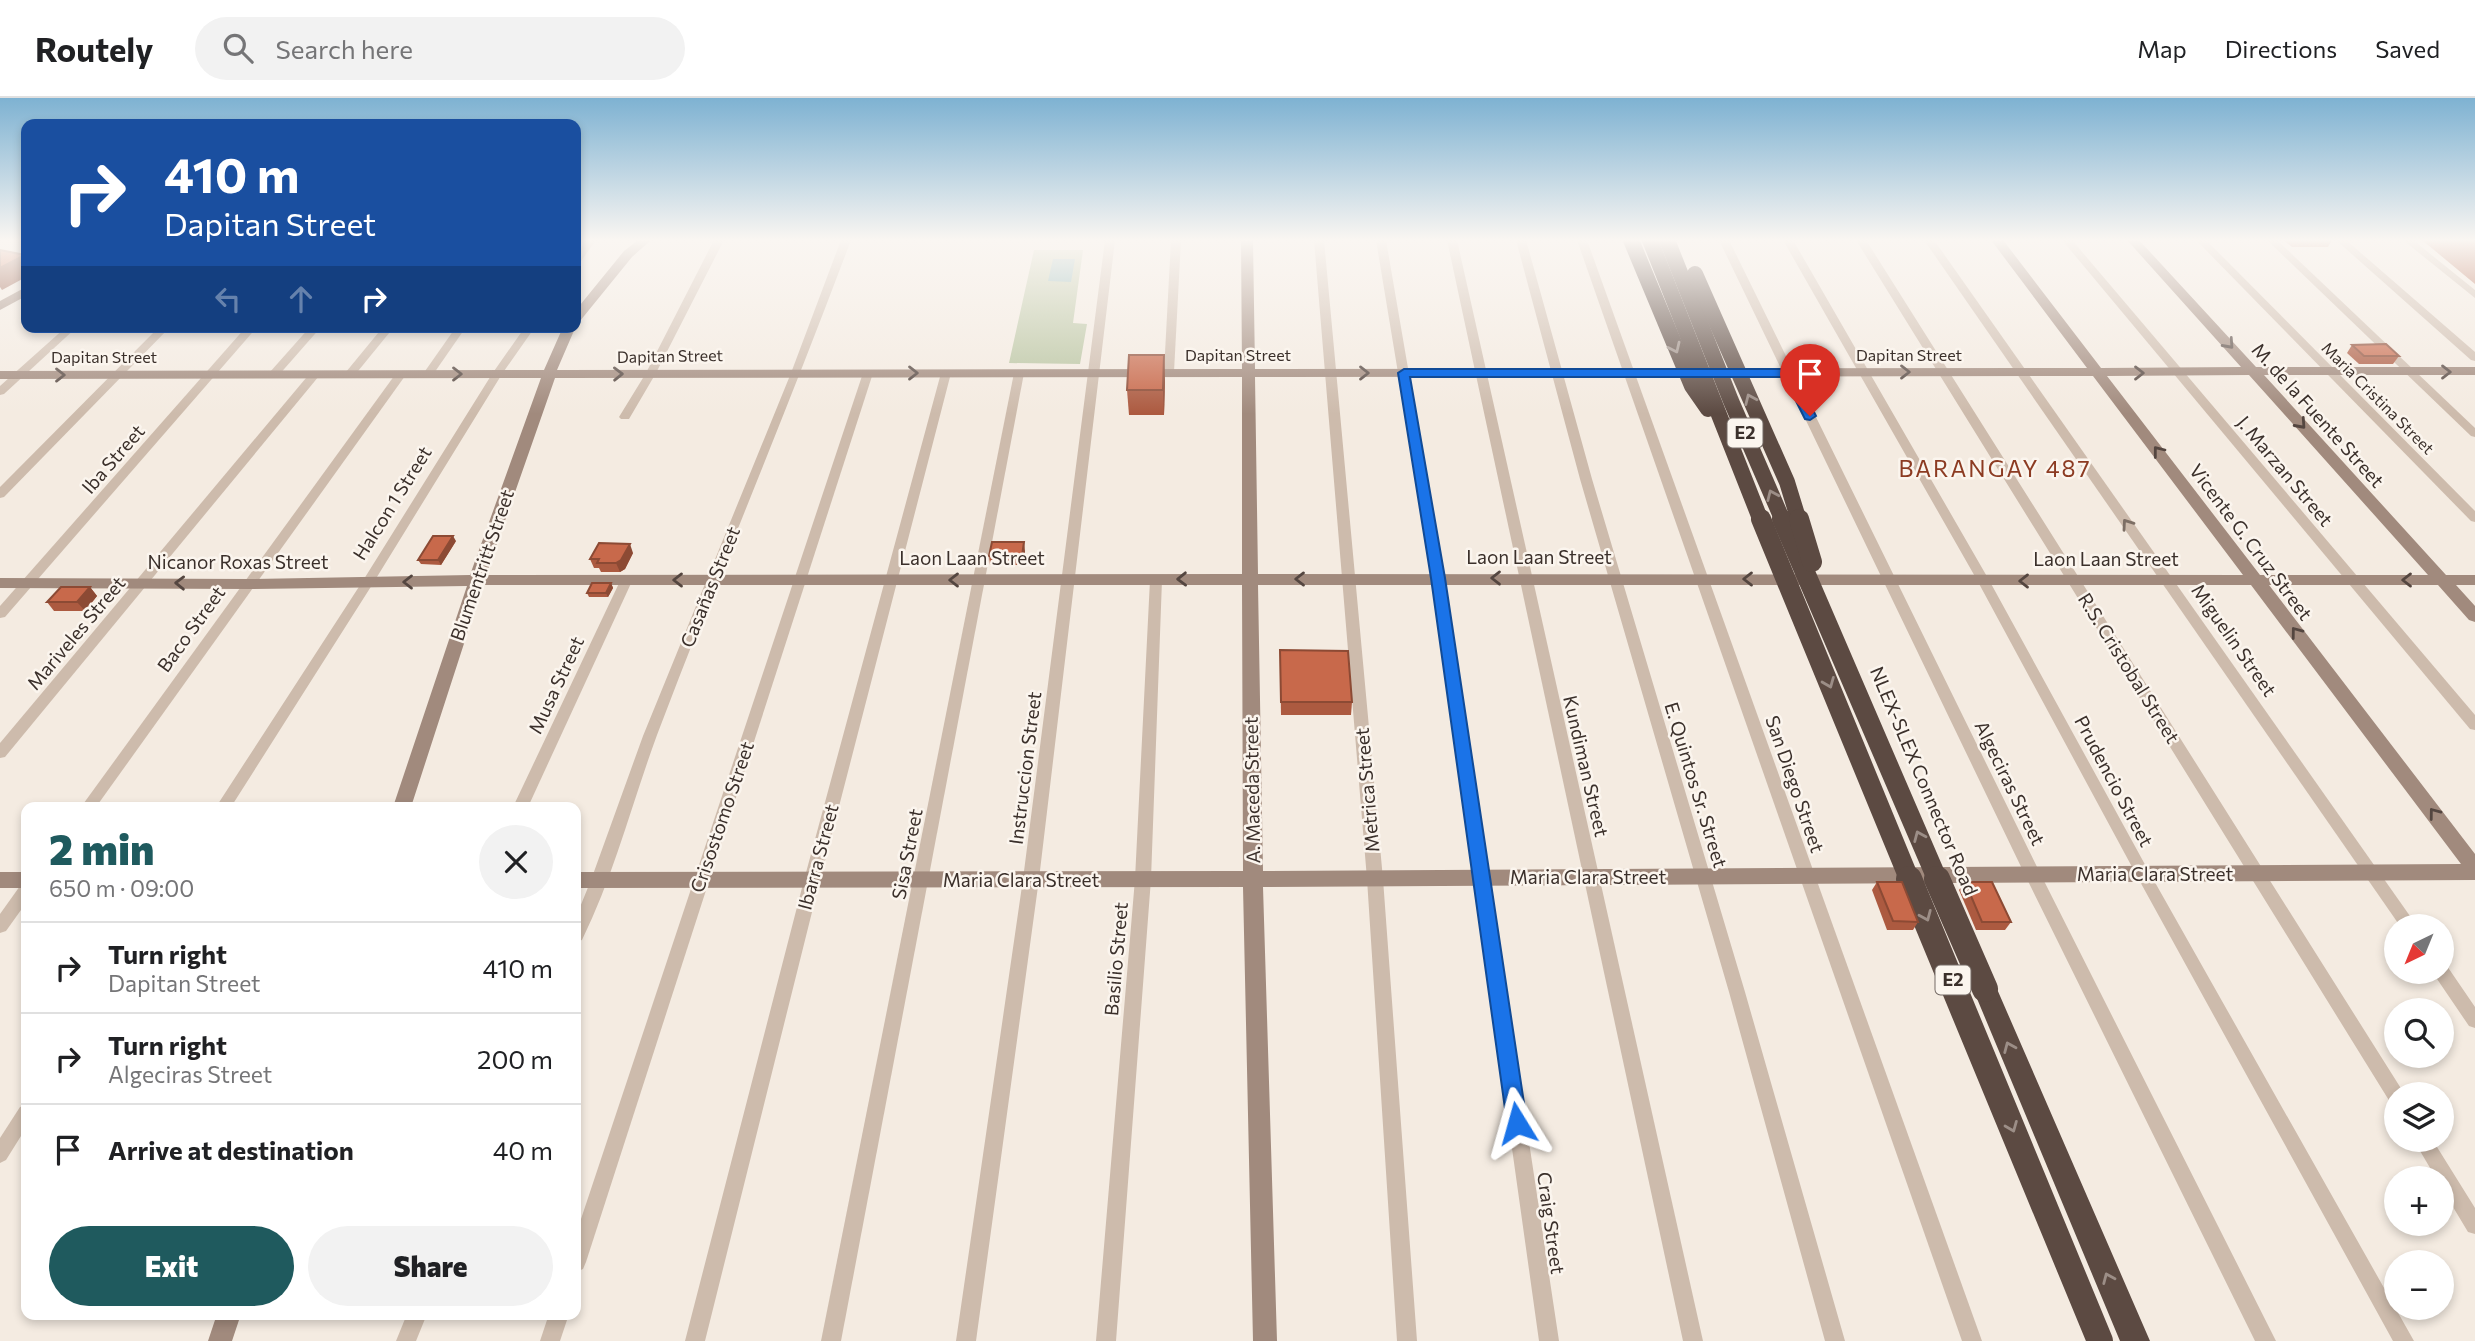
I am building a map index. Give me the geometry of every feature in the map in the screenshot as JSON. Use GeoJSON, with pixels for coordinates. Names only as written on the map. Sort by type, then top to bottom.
{"type":"FeatureCollection","features":[{"type":"Feature","properties":{"kind":"highway"},"geometry":{"type":"LineString","coordinates":[[1655,298],[1692,386],[1727,435]]}},
{"type":"Feature","properties":{"kind":"highway","name":"E2"},"geometry":{"type":"LineString","coordinates":[[1673,298],[2099,1341]]}},
{"type":"Feature","properties":{"kind":"highway","name":"NLEX-SLEX Connector Road"},"geometry":{"type":"LineString","coordinates":[[1690,298],[1731,401],[2135,1341]]}},
{"type":"Feature","properties":{"kind":"highway"},"geometry":{"type":"LineString","coordinates":[[1706,298],[1787,482],[1803,526],[1829,625]]}},
{"type":"Feature","properties":{"kind":"street"},"geometry":{"type":"LineString","coordinates":[[581,312],[592,298]]}},
{"type":"Feature","properties":{"kind":"street"},"geometry":{"type":"LineString","coordinates":[[625,417],[689,298]]}},
{"type":"Feature","properties":{"kind":"street","name":"Casañas Street"},"geometry":{"type":"LineString","coordinates":[[581,923],[650,736],[824,298]]}},
{"type":"Feature","properties":{"kind":"street","name":"Instruccion Street"},"geometry":{"type":"LineString","coordinates":[[966,1341],[1031,879],[1102,298]]}},
{"type":"Feature","properties":{"kind":"street"},"geometry":{"type":"LineString","coordinates":[[1169,372],[1173,298]]}},
{"type":"Feature","properties":{"kind":"street","name":"A. Maceda Street"},"geometry":{"type":"LineString","coordinates":[[1247,298],[1253,879],[1265,1341]]}},
{"type":"Feature","properties":{"kind":"street","name":"Metrica Street"},"geometry":{"type":"LineString","coordinates":[[1324,298],[1375,879],[1407,1341]]}},
{"type":"Feature","properties":{"kind":"street","name":"Craig Street"},"geometry":{"type":"LineString","coordinates":[[1391,298],[1438,578],[1549,1341]]}},
{"type":"Feature","properties":{"kind":"street","name":"Kundiman Street"},"geometry":{"type":"LineString","coordinates":[[1465,298],[1524,578],[1693,1341]]}},
{"type":"Feature","properties":{"kind":"street","name":"E. Quintos Sr. Street"},"geometry":{"type":"LineString","coordinates":[[1535,298],[1613,579],[1704,877],[1835,1341]]}},
{"type":"Feature","properties":{"kind":"street","name":"San Diego Street"},"geometry":{"type":"LineString","coordinates":[[1602,298],[1972,1341]]}},
{"type":"Feature","properties":{"kind":"street","name":"Algeciras Street"},"geometry":{"type":"LineString","coordinates":[[1752,298],[2033,875],[2266,1341]]}},
{"type":"Feature","properties":{"kind":"street","name":"Prudencio Street"},"geometry":{"type":"LineString","coordinates":[[1821,298],[1983,580],[2143,874],[2404,1341]]}},
{"type":"Feature","properties":{"kind":"street","name":"R.S. Cristobal Street"},"geometry":{"type":"LineString","coordinates":[[1896,298],[2259,873],[2387,1082]]}},
{"type":"Feature","properties":{"kind":"street","name":"Miguelin Street"},"geometry":{"type":"LineString","coordinates":[[1969,298],[2401,914]]}},
{"type":"Feature","properties":{"kind":"street","name":"Vicente G. Cruz Street"},"geometry":{"type":"LineString","coordinates":[[2041,298],[2475,870]]}},
{"type":"Feature","properties":{"kind":"street","name":"J. Marzan Street"},"geometry":{"type":"LineString","coordinates":[[2115,298],[2475,726]]}},
{"type":"Feature","properties":{"kind":"street","name":"M. de la Fuente Street"},"geometry":{"type":"LineString","coordinates":[[2187,298],[2475,616]]}},
{"type":"Feature","properties":{"kind":"street","name":"Maria Cristina Street"},"geometry":{"type":"LineString","coordinates":[[2258,298],[2475,518]]}},
{"type":"Feature","properties":{"kind":"street"},"geometry":{"type":"LineString","coordinates":[[2333,298],[2475,434]]}},
{"type":"Feature","properties":{"kind":"street"},"geometry":{"type":"LineString","coordinates":[[2407,298],[2475,358]]}},
{"type":"Feature","properties":{"kind":"street"},"geometry":{"type":"LineString","coordinates":[[0,392],[65,333]]}},
{"type":"Feature","properties":{"kind":"street"},"geometry":{"type":"LineString","coordinates":[[0,494],[159,333]]}},
{"type":"Feature","properties":{"kind":"street","name":"Iba Street"},"geometry":{"type":"LineString","coordinates":[[0,614],[247,333]]}},
{"type":"Feature","properties":{"kind":"street"},"geometry":{"type":"LineString","coordinates":[[274,374],[311,333]]}},
{"type":"Feature","properties":{"kind":"street"},"geometry":{"type":"LineString","coordinates":[[350,374],[384,333]]}},
{"type":"Feature","properties":{"kind":"street"},"geometry":{"type":"LineString","coordinates":[[428,374],[457,333]]}},
{"type":"Feature","properties":{"kind":"street","name":"Halcon 1 Street"},"geometry":{"type":"LineString","coordinates":[[226,802],[368,582],[497,374],[526,333]]}},
{"type":"Feature","properties":{"kind":"street","name":"Blumentritt Street"},"geometry":{"type":"LineString","coordinates":[[404,802],[476,581],[558,349],[567,333]]}},
{"type":"Feature","properties":{"kind":"street","name":"Dapitan Street"},"geometry":{"type":"LineString","coordinates":[[0,375],[2475,371]]}},
{"type":"Feature","properties":{"kind":"street","name":"Crisostomo Street"},"geometry":{"type":"LineString","coordinates":[[581,1247],[868,373]]}},
{"type":"Feature","properties":{"kind":"street","name":"Ibarra Street"},"geometry":{"type":"LineString","coordinates":[[695,1341],[812,880],[946,373]]}},
{"type":"Feature","properties":{"kind":"street","name":"Sisa Street"},"geometry":{"type":"LineString","coordinates":[[831,1341],[1019,373]]}},
{"type":"Feature","properties":{"kind":"street","name":"Mariveles Street"},"geometry":{"type":"LineString","coordinates":[[0,753],[315,374]]}},
{"type":"Feature","properties":{"kind":"street","name":"Baco Street"},"geometry":{"type":"LineString","coordinates":[[92,802],[401,374]]}},
{"type":"Feature","properties":{"kind":"street","name":"Laon Laan Street"},"geometry":{"type":"LineString","coordinates":[[476,581],[1524,578],[1983,580],[2169,585],[2256,581],[2475,580]]}},
{"type":"Feature","properties":{"kind":"street","name":"Musa Street"},"geometry":{"type":"LineString","coordinates":[[522,802],[626,579]]}},
{"type":"Feature","properties":{"kind":"street","name":"Basilio Street"},"geometry":{"type":"LineString","coordinates":[[1106,1341],[1143,880],[1156,580]]}},
{"type":"Feature","properties":{"kind":"street","name":"Nicanor Roxas Street"},"geometry":{"type":"LineString","coordinates":[[0,583],[476,581]]}},
{"type":"Feature","properties":{"kind":"street","name":"Maria Clara Street"},"geometry":{"type":"LineString","coordinates":[[581,880],[1375,879],[2373,873],[2475,870]]}},
{"type":"Feature","properties":{"kind":"street"},"geometry":{"type":"LineString","coordinates":[[0,880],[21,880]]}},
{"type":"Feature","properties":{"kind":"street"},"geometry":{"type":"LineString","coordinates":[[0,926],[21,898]]}},
{"type":"Feature","properties":{"kind":"street"},"geometry":{"type":"LineString","coordinates":[[2450,984],[2475,1021]]}},
{"type":"Feature","properties":{"kind":"street"},"geometry":{"type":"LineString","coordinates":[[0,1154],[21,1121]]}},
{"type":"Feature","properties":{"kind":"street"},"geometry":{"type":"LineString","coordinates":[[2430,1152],[2475,1225]]}},
{"type":"Feature","properties":{"kind":"street"},"geometry":{"type":"LineString","coordinates":[[220,1341],[227,1320]]}},
{"type":"Feature","properties":{"kind":"street"},"geometry":{"type":"LineString","coordinates":[[406,1341],[415,1320]]}},
{"type":"Feature","properties":{"kind":"street"},"geometry":{"type":"LineString","coordinates":[[550,1341],[557,1320]]}},
{"type":"Feature","properties":{"kind":"green space"},"geometry":{"type":"Polygon","coordinates":[[[1023,298],[1076,298],[1073,323],[1087,324],[1080,364],[1009,363],[1023,298]]]}},
{"type":"Feature","properties":{"kind":"building"},"geometry":{"type":"Polygon","coordinates":[[[2386,344],[2399,356],[2364,356],[2352,345],[2386,344]]]}},
{"type":"Feature","properties":{"kind":"building"},"geometry":{"type":"Polygon","coordinates":[[[1129,355],[1164,355],[1163,390],[1127,390],[1129,355]]]}},
{"type":"Feature","properties":{"kind":"building"},"geometry":{"type":"Polygon","coordinates":[[[433,536],[453,536],[438,560],[418,560],[433,536]]]}},
{"type":"Feature","properties":{"kind":"building"},"geometry":{"type":"Polygon","coordinates":[[[992,542],[1024,542],[1022,556],[989,556],[992,542]]]}},
{"type":"Feature","properties":{"kind":"building"},"geometry":{"type":"Polygon","coordinates":[[[599,543],[630,544],[621,560],[616,563],[597,563],[599,559],[590,559],[599,543]]]}},
{"type":"Feature","properties":{"kind":"building"},"geometry":{"type":"Polygon","coordinates":[[[592,583],[611,583],[606,593],[587,593],[592,583]]]}},
{"type":"Feature","properties":{"kind":"building"},"geometry":{"type":"Polygon","coordinates":[[[61,587],[90,587],[77,602],[47,602],[61,587]]]}},
{"type":"Feature","properties":{"kind":"building"},"geometry":{"type":"Polygon","coordinates":[[[1280,650],[1348,651],[1352,702],[1281,702],[1280,650]]]}},
{"type":"Feature","properties":{"kind":"building"},"geometry":{"type":"Polygon","coordinates":[[[1877,882],[1902,882],[1918,922],[1893,921],[1877,882]]]}},
{"type":"Feature","properties":{"kind":"building"},"geometry":{"type":"Polygon","coordinates":[[[1965,882],[1992,882],[2011,922],[1982,922],[1965,882]]]}},
{"type":"Feature","properties":{"kind":"district","name":"BARANGAY 487"},"geometry":{"type":"Point","coordinates":[1995,469]}},
{"type":"Feature","properties":{"kind":"route"},"geometry":{"type":"LineString","coordinates":[[1517,1123],[1438,578],[1404,373],[1788,373],[1810,416]]}}]}
